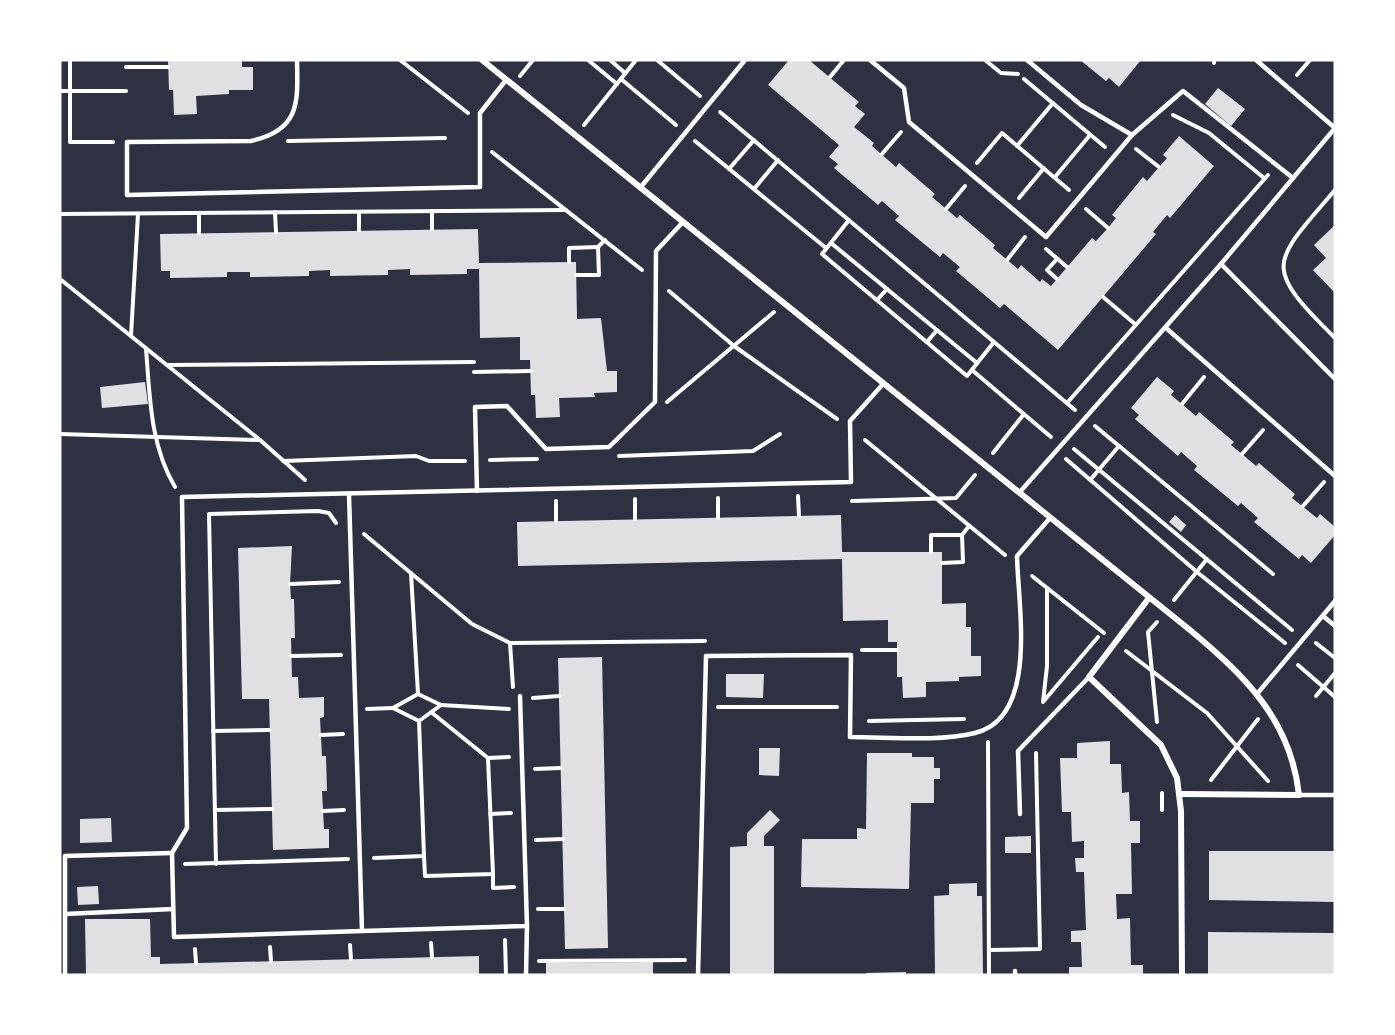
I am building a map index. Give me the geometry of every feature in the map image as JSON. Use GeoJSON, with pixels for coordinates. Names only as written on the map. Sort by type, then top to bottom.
{"type":"FeatureCollection","features":[{"type":"Feature","properties":{"kind":"street"},"geometry":{"type":"LineString","coordinates":[[482,60],[1216,652],[1257,694],[1285,736],[1291,753],[1299,795],[1180,794]]}},
{"type":"Feature","properties":{"kind":"street"},"geometry":{"type":"LineString","coordinates":[[1149,598],[1089,677],[1161,745],[1171,762],[1180,794],[1182,975]]}},
{"type":"Feature","properties":{"kind":"lane"},"geometry":{"type":"LineString","coordinates":[[297,60],[297,97],[293,114],[284,127],[270,137],[251,141],[127,142],[127,195],[480,187],[480,113],[506,80]]}},
{"type":"Feature","properties":{"kind":"lane"},"geometry":{"type":"LineString","coordinates":[[640,188],[745,60]]}},
{"type":"Feature","properties":{"kind":"lane"},"geometry":{"type":"LineString","coordinates":[[870,60],[904,88],[909,122],[1046,237],[1132,135],[1183,91],[1293,178]]}},
{"type":"Feature","properties":{"kind":"lane"},"geometry":{"type":"LineString","coordinates":[[1027,60],[1081,105],[1132,135]]}},
{"type":"Feature","properties":{"kind":"lane"},"geometry":{"type":"LineString","coordinates":[[1018,493],[1166,328],[1335,128],[1256,60]]}},
{"type":"Feature","properties":{"kind":"lane"},"geometry":{"type":"LineString","coordinates":[[477,492],[475,406],[507,406],[546,449],[609,447],[655,402],[656,251],[683,222]]}},
{"type":"Feature","properties":{"kind":"lane"},"geometry":{"type":"LineString","coordinates":[[1221,264],[1335,379]]}},
{"type":"Feature","properties":{"kind":"lane"},"geometry":{"type":"LineString","coordinates":[[1166,328],[1333,474]]}},
{"type":"Feature","properties":{"kind":"lane"},"geometry":{"type":"LineString","coordinates":[[527,926],[174,937],[172,853],[188,828],[182,497],[851,482],[850,421],[883,384]]}},
{"type":"Feature","properties":{"kind":"lane"},"geometry":{"type":"LineString","coordinates":[[349,494],[362,931]]}},
{"type":"Feature","properties":{"kind":"lane"},"geometry":{"type":"LineString","coordinates":[[698,975],[706,656],[851,655],[850,737],[960,735],[988,729],[1005,715],[1018,685],[1017,556],[1050,518]]}},
{"type":"Feature","properties":{"kind":"lane"},"geometry":{"type":"LineString","coordinates":[[1257,694],[1335,601]]}},
{"type":"Feature","properties":{"kind":"lane"},"geometry":{"type":"LineString","coordinates":[[1323,616],[1335,626]]}},
{"type":"Feature","properties":{"kind":"lane"},"geometry":{"type":"LineString","coordinates":[[1020,814],[1018,752],[1089,677]]}},
{"type":"Feature","properties":{"kind":"lane"},"geometry":{"type":"LineString","coordinates":[[520,698],[527,926],[526,975]]}},
{"type":"Feature","properties":{"kind":"lane"},"geometry":{"type":"LineString","coordinates":[[1299,795],[1335,795]]}},
{"type":"Feature","properties":{"kind":"lane"},"geometry":{"type":"LineString","coordinates":[[65,975],[65,856],[172,853]]}},
{"type":"Feature","properties":{"kind":"lane"},"geometry":{"type":"LineString","coordinates":[[65,914],[173,909]]}},
{"type":"Feature","properties":{"kind":"path"},"geometry":{"type":"LineString","coordinates":[[70,60],[70,142],[127,142]]}},
{"type":"Feature","properties":{"kind":"path"},"geometry":{"type":"LineString","coordinates":[[400,60],[480,123]]}},
{"type":"Feature","properties":{"kind":"path"},"geometry":{"type":"LineString","coordinates":[[588,60],[617,84]]}},
{"type":"Feature","properties":{"kind":"path"},"geometry":{"type":"LineString","coordinates":[[610,60],[626,73]]}},
{"type":"Feature","properties":{"kind":"path"},"geometry":{"type":"LineString","coordinates":[[575,136],[636,60]]}},
{"type":"Feature","properties":{"kind":"path"},"geometry":{"type":"LineString","coordinates":[[657,60],[1273,574]]}},
{"type":"Feature","properties":{"kind":"path"},"geometry":{"type":"LineString","coordinates":[[830,77],[844,60]]}},
{"type":"Feature","properties":{"kind":"path"},"geometry":{"type":"LineString","coordinates":[[986,60],[1001,73],[1016,72],[1114,156]]}},
{"type":"Feature","properties":{"kind":"path"},"geometry":{"type":"LineString","coordinates":[[1297,75],[1310,60]]}},
{"type":"Feature","properties":{"kind":"path"},"geometry":{"type":"LineString","coordinates":[[126,68],[168,67]]}},
{"type":"Feature","properties":{"kind":"path"},"geometry":{"type":"LineString","coordinates":[[621,79],[826,248]]}},
{"type":"Feature","properties":{"kind":"path"},"geometry":{"type":"LineString","coordinates":[[60,91],[126,91]]}},
{"type":"Feature","properties":{"kind":"path"},"geometry":{"type":"LineString","coordinates":[[1017,146],[1053,103]]}},
{"type":"Feature","properties":{"kind":"path"},"geometry":{"type":"LineString","coordinates":[[1162,109],[1209,133],[1264,178]]}},
{"type":"Feature","properties":{"kind":"path"},"geometry":{"type":"LineString","coordinates":[[882,154],[909,122]]}},
{"type":"Feature","properties":{"kind":"path"},"geometry":{"type":"LineString","coordinates":[[946,209],[1002,133],[1055,177],[1108,228]]}},
{"type":"Feature","properties":{"kind":"path"},"geometry":{"type":"LineString","coordinates":[[1055,177],[1090,135]]}},
{"type":"Feature","properties":{"kind":"path"},"geometry":{"type":"LineString","coordinates":[[285,141],[445,138]]}},
{"type":"Feature","properties":{"kind":"path"},"geometry":{"type":"LineString","coordinates":[[729,169],[754,140]]}},
{"type":"Feature","properties":{"kind":"path"},"geometry":{"type":"LineString","coordinates":[[1127,141],[1159,167]]}},
{"type":"Feature","properties":{"kind":"path"},"geometry":{"type":"LineString","coordinates":[[480,142],[605,240],[734,346],[850,428],[1151,672],[1190,697],[1280,795]]}},
{"type":"Feature","properties":{"kind":"path"},"geometry":{"type":"LineString","coordinates":[[754,189],[778,160]]}},
{"type":"Feature","properties":{"kind":"path"},"geometry":{"type":"LineString","coordinates":[[1067,403],[1276,165]]}},
{"type":"Feature","properties":{"kind":"path"},"geometry":{"type":"LineString","coordinates":[[1011,208],[1044,168]]}},
{"type":"Feature","properties":{"kind":"path"},"geometry":{"type":"LineString","coordinates":[[1335,190],[1289,244],[1282,266],[1291,291],[1335,338]]}},
{"type":"Feature","properties":{"kind":"path"},"geometry":{"type":"LineString","coordinates":[[60,214],[567,210]]}},
{"type":"Feature","properties":{"kind":"path"},"geometry":{"type":"LineString","coordinates":[[359,212],[359,230]]}},
{"type":"Feature","properties":{"kind":"path"},"geometry":{"type":"LineString","coordinates":[[432,212],[432,229]]}},
{"type":"Feature","properties":{"kind":"path"},"geometry":{"type":"LineString","coordinates":[[199,213],[199,233]]}},
{"type":"Feature","properties":{"kind":"path"},"geometry":{"type":"LineString","coordinates":[[275,213],[276,232]]}},
{"type":"Feature","properties":{"kind":"path"},"geometry":{"type":"LineString","coordinates":[[131,337],[138,214]]}},
{"type":"Feature","properties":{"kind":"path"},"geometry":{"type":"LineString","coordinates":[[849,220],[822,254],[967,375],[994,342]]}},
{"type":"Feature","properties":{"kind":"path"},"geometry":{"type":"LineString","coordinates":[[1007,260],[1034,227]]}},
{"type":"Feature","properties":{"kind":"path"},"geometry":{"type":"LineString","coordinates":[[1046,237],[1045,249],[1067,267]]}},
{"type":"Feature","properties":{"kind":"path"},"geometry":{"type":"LineString","coordinates":[[569,262],[569,248],[598,247],[605,240]]}},
{"type":"Feature","properties":{"kind":"path"},"geometry":{"type":"LineString","coordinates":[[831,243],[977,363]]}},
{"type":"Feature","properties":{"kind":"path"},"geometry":{"type":"LineString","coordinates":[[576,276],[599,275],[598,247]]}},
{"type":"Feature","properties":{"kind":"path"},"geometry":{"type":"LineString","coordinates":[[1057,259],[1047,270],[1057,279]]}},
{"type":"Feature","properties":{"kind":"path"},"geometry":{"type":"LineString","coordinates":[[60,279],[260,440],[321,495]]}},
{"type":"Feature","properties":{"kind":"path"},"geometry":{"type":"LineString","coordinates":[[877,300],[887,288]]}},
{"type":"Feature","properties":{"kind":"path"},"geometry":{"type":"LineString","coordinates":[[1103,297],[1135,324]]}},
{"type":"Feature","properties":{"kind":"path"},"geometry":{"type":"LineString","coordinates":[[655,402],[669,402],[784,304]]}},
{"type":"Feature","properties":{"kind":"path"},"geometry":{"type":"LineString","coordinates":[[927,342],[937,330]]}},
{"type":"Feature","properties":{"kind":"path"},"geometry":{"type":"LineString","coordinates":[[146,349],[154,437],[162,465],[182,497]]}},
{"type":"Feature","properties":{"kind":"path"},"geometry":{"type":"LineString","coordinates":[[167,365],[474,362]]}},
{"type":"Feature","properties":{"kind":"path"},"geometry":{"type":"LineString","coordinates":[[1182,404],[1211,367]]}},
{"type":"Feature","properties":{"kind":"path"},"geometry":{"type":"LineString","coordinates":[[972,370],[1305,637],[1335,658]]}},
{"type":"Feature","properties":{"kind":"path"},"geometry":{"type":"LineString","coordinates":[[474,372],[531,371]]}},
{"type":"Feature","properties":{"kind":"path"},"geometry":{"type":"LineString","coordinates":[[852,501],[956,498],[1024,414]]}},
{"type":"Feature","properties":{"kind":"path"},"geometry":{"type":"LineString","coordinates":[[1242,454],[1271,420]]}},
{"type":"Feature","properties":{"kind":"path"},"geometry":{"type":"LineString","coordinates":[[60,434],[260,440]]}},
{"type":"Feature","properties":{"kind":"path"},"geometry":{"type":"LineString","coordinates":[[1091,479],[1119,446]]}},
{"type":"Feature","properties":{"kind":"path"},"geometry":{"type":"LineString","coordinates":[[1056,450],[1197,572],[1294,650]]}},
{"type":"Feature","properties":{"kind":"path"},"geometry":{"type":"LineString","coordinates":[[1303,506],[1333,474]]}},
{"type":"Feature","properties":{"kind":"path"},"geometry":{"type":"LineString","coordinates":[[718,485],[718,518]]}},
{"type":"Feature","properties":{"kind":"path"},"geometry":{"type":"LineString","coordinates":[[634,488],[635,519]]}},
{"type":"Feature","properties":{"kind":"path"},"geometry":{"type":"LineString","coordinates":[[556,489],[556,521]]}},
{"type":"Feature","properties":{"kind":"path"},"geometry":{"type":"LineString","coordinates":[[216,864],[208,514],[318,511],[329,513],[335,521],[337,532]]}},
{"type":"Feature","properties":{"kind":"path"},"geometry":{"type":"LineString","coordinates":[[350,522],[472,624],[510,643],[710,641]]}},
{"type":"Feature","properties":{"kind":"path"},"geometry":{"type":"LineString","coordinates":[[942,563],[963,562],[962,535],[969,526]]}},
{"type":"Feature","properties":{"kind":"path"},"geometry":{"type":"LineString","coordinates":[[931,552],[931,535],[962,535]]}},
{"type":"Feature","properties":{"kind":"path"},"geometry":{"type":"LineString","coordinates":[[1161,745],[1151,672],[1149,632],[1207,559]]}},
{"type":"Feature","properties":{"kind":"path"},"geometry":{"type":"LineString","coordinates":[[339,570],[339,592]]}},
{"type":"Feature","properties":{"kind":"path"},"geometry":{"type":"LineString","coordinates":[[290,584],[339,582]]}},
{"type":"Feature","properties":{"kind":"path"},"geometry":{"type":"LineString","coordinates":[[989,950],[1040,949],[1037,732],[1047,666],[1047,588]]}},
{"type":"Feature","properties":{"kind":"path"},"geometry":{"type":"LineString","coordinates":[[1043,702],[1103,632]]}},
{"type":"Feature","properties":{"kind":"path"},"geometry":{"type":"LineString","coordinates":[[510,643],[513,687],[520,698],[559,696]]}},
{"type":"Feature","properties":{"kind":"path"},"geometry":{"type":"LineString","coordinates":[[340,644],[341,666]]}},
{"type":"Feature","properties":{"kind":"path"},"geometry":{"type":"LineString","coordinates":[[851,655],[851,650],[897,650]]}},
{"type":"Feature","properties":{"kind":"path"},"geometry":{"type":"LineString","coordinates":[[291,657],[341,655]]}},
{"type":"Feature","properties":{"kind":"path"},"geometry":{"type":"LineString","coordinates":[[1289,656],[1335,696]]}},
{"type":"Feature","properties":{"kind":"path"},"geometry":{"type":"LineString","coordinates":[[1316,696],[1335,673]]}},
{"type":"Feature","properties":{"kind":"path"},"geometry":{"type":"LineString","coordinates":[[355,710],[393,708],[418,694]]}},
{"type":"Feature","properties":{"kind":"path"},"geometry":{"type":"LineString","coordinates":[[441,705],[521,710]]}},
{"type":"Feature","properties":{"kind":"path"},"geometry":{"type":"LineString","coordinates":[[718,719],[718,707],[851,707]]}},
{"type":"Feature","properties":{"kind":"path"},"geometry":{"type":"LineString","coordinates":[[1199,794],[1267,707]]}},
{"type":"Feature","properties":{"kind":"path"},"geometry":{"type":"LineString","coordinates":[[393,708],[419,721]]}},
{"type":"Feature","properties":{"kind":"path"},"geometry":{"type":"LineString","coordinates":[[431,712],[488,758],[522,757]]}},
{"type":"Feature","properties":{"kind":"path"},"geometry":{"type":"LineString","coordinates":[[850,721],[975,718]]}},
{"type":"Feature","properties":{"kind":"path"},"geometry":{"type":"LineString","coordinates":[[342,723],[343,745]]}},
{"type":"Feature","properties":{"kind":"path"},"geometry":{"type":"LineString","coordinates":[[988,729],[989,975]]}},
{"type":"Feature","properties":{"kind":"path"},"geometry":{"type":"LineString","coordinates":[[213,731],[270,730]]}},
{"type":"Feature","properties":{"kind":"path"},"geometry":{"type":"LineString","coordinates":[[321,735],[343,734]]}},
{"type":"Feature","properties":{"kind":"path"},"geometry":{"type":"LineString","coordinates":[[488,758],[493,888],[525,887]]}},
{"type":"Feature","properties":{"kind":"path"},"geometry":{"type":"LineString","coordinates":[[522,769],[561,768]]}},
{"type":"Feature","properties":{"kind":"path"},"geometry":{"type":"LineString","coordinates":[[1162,788],[1162,810]]}},
{"type":"Feature","properties":{"kind":"path"},"geometry":{"type":"LineString","coordinates":[[344,799],[345,820]]}},
{"type":"Feature","properties":{"kind":"path"},"geometry":{"type":"LineString","coordinates":[[215,810],[272,809]]}},
{"type":"Feature","properties":{"kind":"path"},"geometry":{"type":"LineString","coordinates":[[323,811],[344,810]]}},
{"type":"Feature","properties":{"kind":"path"},"geometry":{"type":"LineString","coordinates":[[490,814],[524,812]]}},
{"type":"Feature","properties":{"kind":"path"},"geometry":{"type":"LineString","coordinates":[[524,840],[563,839]]}},
{"type":"Feature","properties":{"kind":"path"},"geometry":{"type":"LineString","coordinates":[[345,849],[346,868]]}},
{"type":"Feature","properties":{"kind":"path"},"geometry":{"type":"LineString","coordinates":[[424,856],[425,876],[493,874]]}},
{"type":"Feature","properties":{"kind":"path"},"geometry":{"type":"LineString","coordinates":[[526,909],[564,909]]}},
{"type":"Feature","properties":{"kind":"path"},"geometry":{"type":"LineString","coordinates":[[505,926],[506,975]]}},
{"type":"Feature","properties":{"kind":"path"},"geometry":{"type":"LineString","coordinates":[[526,961],[699,960]]}},
{"type":"Feature","properties":{"kind":"building"},"geometry":{"type":"Polygon","coordinates":[[[168,60],[242,60],[242,67],[253,67],[253,90],[229,90],[229,94],[196,96],[197,114],[174,115],[173,90],[169,90],[168,60]]]}},
{"type":"Feature","properties":{"kind":"building"},"geometry":{"type":"Polygon","coordinates":[[[789,60],[809,60],[859,102],[855,106],[865,114],[854,127],[874,143],[872,146],[896,167],[899,163],[935,194],[932,197],[957,218],[960,215],[995,245],[993,248],[1018,269],[1021,265],[1040,282],[1042,279],[1051,286],[1092,238],[1096,241],[1108,228],[1116,218],[1112,215],[1143,177],[1147,181],[1167,158],[1163,155],[1179,136],[1214,166],[1170,218],[1167,215],[1153,232],[1156,234],[1058,350],[1004,304],[1000,308],[956,271],[960,267],[943,253],[940,257],[895,220],[899,216],[882,201],[878,205],[834,168],[838,164],[829,157],[839,145],[768,85],[789,60]]]}},
{"type":"Feature","properties":{"kind":"building"},"geometry":{"type":"Polygon","coordinates":[[[1080,60],[1141,60],[1119,87],[1109,78],[1106,81],[1080,60]]]}},
{"type":"Feature","properties":{"kind":"building"},"geometry":{"type":"Polygon","coordinates":[[[1218,88],[1245,109],[1231,126],[1205,104],[1218,88]]]}},
{"type":"Feature","properties":{"kind":"building"},"geometry":{"type":"Polygon","coordinates":[[[1335,225],[1335,293],[1313,270],[1326,258],[1314,245],[1335,225]]]}},
{"type":"Feature","properties":{"kind":"building"},"geometry":{"type":"Polygon","coordinates":[[[478,229],[479,263],[576,262],[577,319],[601,318],[607,371],[617,371],[617,392],[594,393],[595,397],[559,398],[560,417],[536,418],[535,395],[531,395],[530,360],[520,360],[520,337],[480,338],[479,269],[467,269],[467,274],[410,275],[410,269],[388,270],[388,275],[330,276],[330,270],[309,271],[309,276],[250,277],[250,272],[227,272],[227,277],[170,278],[170,271],[161,271],[160,234],[478,229]]]}},
{"type":"Feature","properties":{"kind":"building"},"geometry":{"type":"Polygon","coordinates":[[[1157,377],[1174,391],[1171,395],[1196,416],[1199,412],[1234,442],[1231,445],[1256,466],[1259,463],[1295,494],[1292,498],[1317,518],[1320,514],[1335,527],[1335,535],[1311,563],[1302,555],[1299,559],[1254,522],[1258,518],[1241,503],[1238,506],[1194,470],[1197,466],[1181,452],[1178,456],[1135,419],[1139,415],[1131,408],[1157,377]]]}},
{"type":"Feature","properties":{"kind":"building"},"geometry":{"type":"Polygon","coordinates":[[[145,382],[148,404],[102,408],[100,387],[145,382]]]}},
{"type":"Feature","properties":{"kind":"building"},"geometry":{"type":"Polygon","coordinates":[[[841,515],[842,552],[942,552],[942,604],[966,603],[966,627],[971,627],[971,656],[981,656],[981,676],[959,677],[959,681],[926,682],[926,697],[903,698],[902,677],[897,677],[897,642],[888,642],[888,620],[843,621],[842,559],[518,566],[517,522],[841,515]]]}},
{"type":"Feature","properties":{"kind":"building"},"geometry":{"type":"Polygon","coordinates":[[[1175,515],[1186,525],[1181,532],[1169,522],[1175,515]]]}},
{"type":"Feature","properties":{"kind":"building"},"geometry":{"type":"Polygon","coordinates":[[[292,546],[290,584],[291,599],[294,599],[295,638],[291,638],[292,677],[298,677],[299,698],[324,697],[324,717],[320,718],[322,756],[326,756],[327,791],[322,791],[324,829],[329,829],[329,848],[273,850],[269,699],[242,699],[238,548],[292,546]]]}},
{"type":"Feature","properties":{"kind":"building"},"geometry":{"type":"Polygon","coordinates":[[[602,657],[608,948],[565,949],[558,658],[602,657]]]}},
{"type":"Feature","properties":{"kind":"building"},"geometry":{"type":"Polygon","coordinates":[[[726,674],[764,674],[763,698],[726,697],[726,674]]]}},
{"type":"Feature","properties":{"kind":"building"},"geometry":{"type":"Polygon","coordinates":[[[1110,741],[1110,764],[1121,764],[1122,793],[1129,792],[1130,821],[1140,821],[1140,843],[1131,843],[1132,894],[1116,894],[1117,919],[1130,918],[1131,965],[1143,965],[1143,975],[1069,975],[1069,967],[1082,967],[1081,942],[1071,942],[1071,931],[1086,930],[1084,872],[1076,872],[1075,858],[1084,858],[1084,841],[1072,842],[1071,812],[1062,812],[1060,758],[1077,758],[1077,743],[1110,741]]]}},
{"type":"Feature","properties":{"kind":"building"},"geometry":{"type":"Polygon","coordinates":[[[759,748],[780,748],[779,776],[759,775],[759,748]]]}},
{"type":"Feature","properties":{"kind":"building"},"geometry":{"type":"Polygon","coordinates":[[[867,753],[912,753],[912,757],[934,757],[934,768],[940,768],[940,779],[934,779],[934,803],[911,803],[909,889],[801,887],[802,839],[857,839],[857,828],[866,829],[867,753]]]}},
{"type":"Feature","properties":{"kind":"building"},"geometry":{"type":"Polygon","coordinates":[[[770,810],[780,820],[764,836],[764,846],[774,846],[774,975],[730,975],[730,847],[747,846],[747,833],[770,810]]]}},
{"type":"Feature","properties":{"kind":"building"},"geometry":{"type":"Polygon","coordinates":[[[111,818],[112,842],[80,843],[80,819],[111,818]]]}},
{"type":"Feature","properties":{"kind":"building"},"geometry":{"type":"Polygon","coordinates":[[[1031,836],[1031,853],[1005,853],[1005,837],[1031,836]]]}},
{"type":"Feature","properties":{"kind":"building"},"geometry":{"type":"Polygon","coordinates":[[[1209,851],[1335,851],[1335,902],[1209,900],[1209,851]]]}},
{"type":"Feature","properties":{"kind":"building"},"geometry":{"type":"Polygon","coordinates":[[[977,883],[977,896],[982,896],[983,975],[935,975],[934,896],[949,895],[949,884],[977,883]]]}},
{"type":"Feature","properties":{"kind":"building"},"geometry":{"type":"Polygon","coordinates":[[[98,886],[99,904],[78,905],[77,887],[98,886]]]}},
{"type":"Feature","properties":{"kind":"building"},"geometry":{"type":"Polygon","coordinates":[[[85,919],[150,919],[151,957],[160,957],[160,964],[479,956],[479,975],[86,975],[85,919]]]}},
{"type":"Feature","properties":{"kind":"building"},"geometry":{"type":"Polygon","coordinates":[[[1208,932],[1335,933],[1335,975],[1208,975],[1208,932]]]}},
{"type":"Feature","properties":{"kind":"building"},"geometry":{"type":"Polygon","coordinates":[[[653,962],[653,975],[546,975],[546,963],[653,962]]]}},
{"type":"Feature","properties":{"kind":"building"},"geometry":{"type":"Polygon","coordinates":[[[906,972],[906,975],[866,975],[866,973],[906,972]]]}}]}
